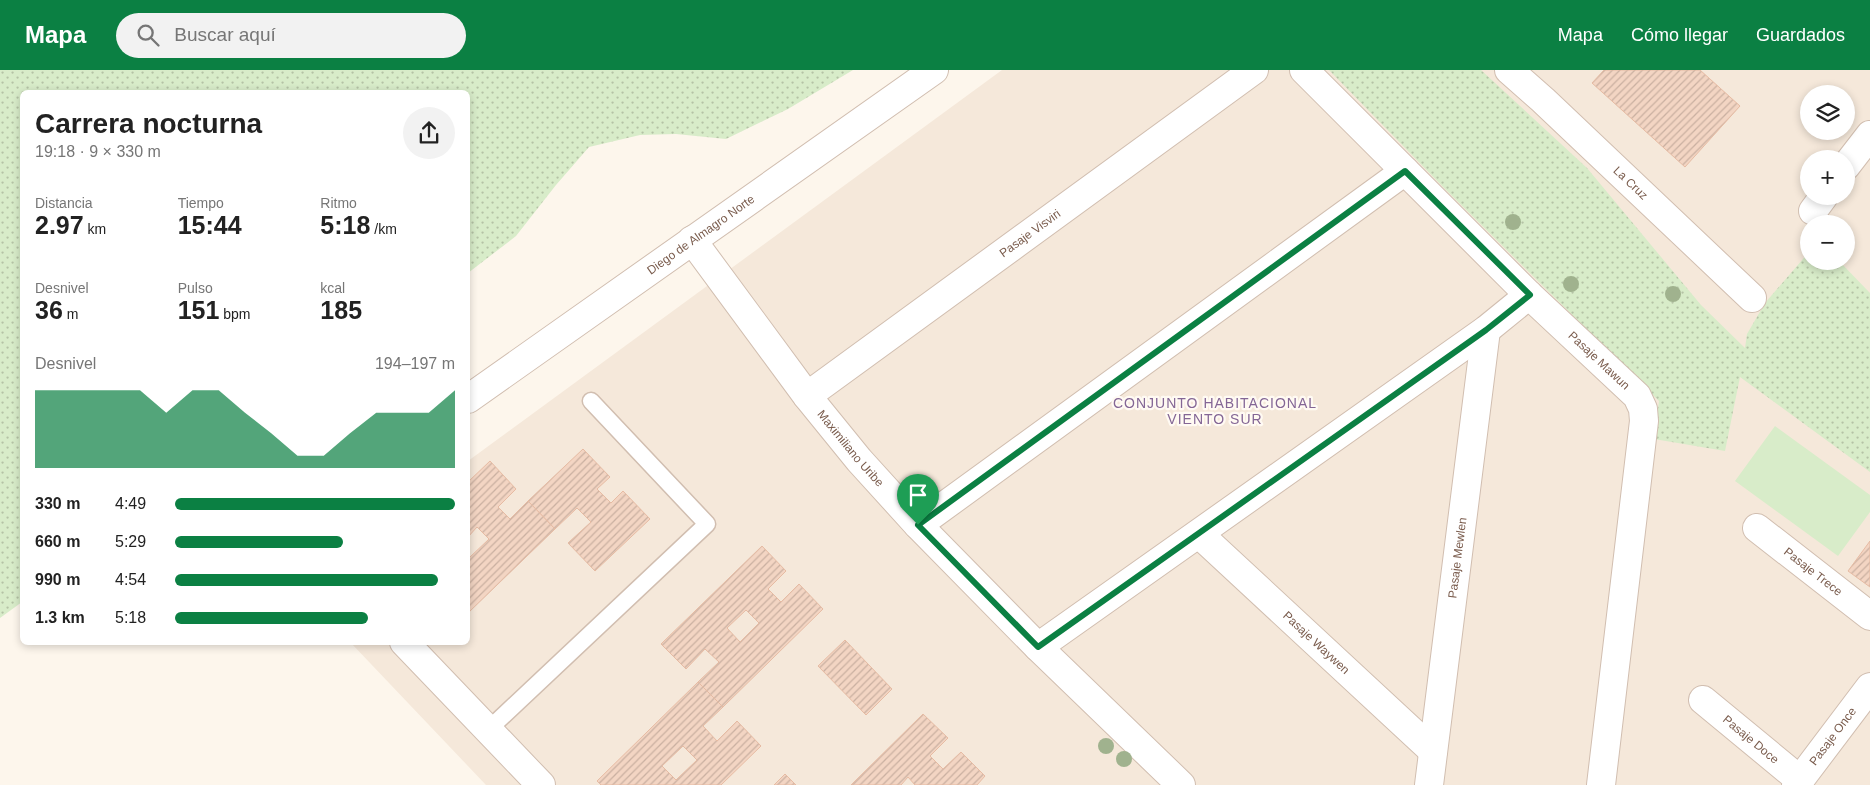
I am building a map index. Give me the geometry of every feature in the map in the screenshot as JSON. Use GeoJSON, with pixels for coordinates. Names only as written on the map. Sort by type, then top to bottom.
{"type":"FeatureCollection","features":[{"type":"Feature","properties":{"kind":"street","name":"Diego de Almagro Norte"},"geometry":{"type":"LineString","coordinates":[[470,398],[934,70]]}},
{"type":"Feature","properties":{"kind":"street","name":"Pasaje Visviri"},"geometry":{"type":"LineString","coordinates":[[807,396],[1254,70]]}},
{"type":"Feature","properties":{"kind":"street","name":"Pasaje Mawun"},"geometry":{"type":"LineString","coordinates":[[1304,70],[1530,295],[1636,396],[1643,409],[1644,420],[1601,785]]}},
{"type":"Feature","properties":{"kind":"street","name":"La Cruz"},"geometry":{"type":"LineString","coordinates":[[1509,70],[1752,298]]}},
{"type":"Feature","properties":{"kind":"street"},"geometry":{"type":"LineString","coordinates":[[1855,154],[1870,135]]}},
{"type":"Feature","properties":{"kind":"street"},"geometry":{"type":"LineString","coordinates":[[918,525],[1405,171]]}},
{"type":"Feature","properties":{"kind":"street","name":"Maximiliano Uribe"},"geometry":{"type":"LineString","coordinates":[[692,240],[807,396],[859,460],[918,525],[1038,647],[1181,785]]}},
{"type":"Feature","properties":{"kind":"street"},"geometry":{"type":"LineString","coordinates":[[1038,647],[1486,330],[1530,295]]}},
{"type":"Feature","properties":{"kind":"street","name":"Pasaje Mewlen"},"geometry":{"type":"LineString","coordinates":[[1429,785],[1486,330]]}},
{"type":"Feature","properties":{"kind":"street","name":"Pasaje Trece"},"geometry":{"type":"LineString","coordinates":[[1757,528],[1870,616]]}},
{"type":"Feature","properties":{"kind":"street","name":"Pasaje Waywen"},"geometry":{"type":"LineString","coordinates":[[1198,534],[1433,751]]}},
{"type":"Feature","properties":{"kind":"street"},"geometry":{"type":"LineString","coordinates":[[407,645],[542,785]]}},
{"type":"Feature","properties":{"kind":"street","name":"Pasaje Once"},"geometry":{"type":"LineString","coordinates":[[1798,782],[1870,687]]}},
{"type":"Feature","properties":{"kind":"street","name":"Pasaje Doce"},"geometry":{"type":"LineString","coordinates":[[1703,700],[1798,782]]}},
{"type":"Feature","properties":{"kind":"lane"},"geometry":{"type":"LineString","coordinates":[[488,730],[707,524],[591,401]]}},
{"type":"Feature","properties":{"kind":"shaded area"},"geometry":{"type":"Polygon","coordinates":[[[1002,70],[1870,70],[1870,785],[486,785],[353,645],[470,645],[470,460],[1002,70]]]}},
{"type":"Feature","properties":{"kind":"green space"},"geometry":{"type":"Polygon","coordinates":[[[0,70],[853,70],[788,109],[726,139],[676,134],[640,135],[589,147],[516,236],[470,271],[470,90],[20,90],[20,603],[0,618],[0,70]]]}},
{"type":"Feature","properties":{"kind":"green space"},"geometry":{"type":"Polygon","coordinates":[[[1329,70],[1481,70],[1587,168],[1701,305],[1745,348],[1747,334],[1765,303],[1800,262],[1800,270],[1848,270],[1870,293],[1870,472],[1740,377],[1725,451],[1654,439],[1659,401],[1445,189],[1329,70]]]}},
{"type":"Feature","properties":{"kind":"green space"},"geometry":{"type":"Polygon","coordinates":[[[1775,426],[1870,495],[1870,512],[1838,556],[1735,481],[1775,426]]]}},
{"type":"Feature","properties":{"kind":"building"},"geometry":{"type":"Polygon","coordinates":[[[1604,70],[1700,70],[1740,106],[1685,167],[1592,83],[1604,70]]]}},
{"type":"Feature","properties":{"kind":"building"},"geometry":{"type":"Polygon","coordinates":[[[583,449],[610,477],[597,489],[611,503],[623,491],[650,519],[595,571],[568,543],[591,522],[577,508],[555,529],[528,501],[583,449]]]}},
{"type":"Feature","properties":{"kind":"building"},"geometry":{"type":"Polygon","coordinates":[[[490,461],[516,489],[498,507],[510,519],[528,501],[555,529],[470,611],[470,557],[489,539],[477,527],[470,535],[470,480],[490,461]]]}},
{"type":"Feature","properties":{"kind":"building"},"geometry":{"type":"Polygon","coordinates":[[[1870,541],[1870,587],[1848,571],[1870,541]]]}},
{"type":"Feature","properties":{"kind":"building"},"geometry":{"type":"Polygon","coordinates":[[[762,546],[786,571],[768,589],[781,602],[799,584],[823,609],[723,707],[698,682],[719,662],[705,649],[686,669],[661,644],[762,546]],[[746,610],[727,628],[740,642],[759,623],[746,610]]]}},
{"type":"Feature","properties":{"kind":"building"},"geometry":{"type":"Polygon","coordinates":[[[845,640],[892,689],[866,715],[818,666],[845,640]]]}},
{"type":"Feature","properties":{"kind":"building"},"geometry":{"type":"Polygon","coordinates":[[[698,682],[723,707],[703,726],[717,741],[737,721],[761,746],[721,785],[601,785],[597,781],[698,682]],[[683,746],[662,766],[676,780],[697,760],[683,746]]]}},
{"type":"Feature","properties":{"kind":"building"},"geometry":{"type":"Polygon","coordinates":[[[923,714],[948,738],[930,756],[943,769],[961,752],[985,776],[977,785],[915,785],[908,777],[901,785],[851,785],[923,714]]]}},
{"type":"Feature","properties":{"kind":"building"},"geometry":{"type":"Polygon","coordinates":[[[785,774],[796,785],[774,785],[785,774]]]}},
{"type":"Feature","properties":{"kind":"district","name":"CONJUNTO HABITACIONAL VIENTO SUR"},"geometry":{"type":"Point","coordinates":[1215,412]}},
{"type":"Feature","properties":{"kind":"route"},"geometry":{"type":"LineString","coordinates":[[1405,171],[1530,295],[1486,330],[1038,647],[918,525],[1405,171]]}}]}
